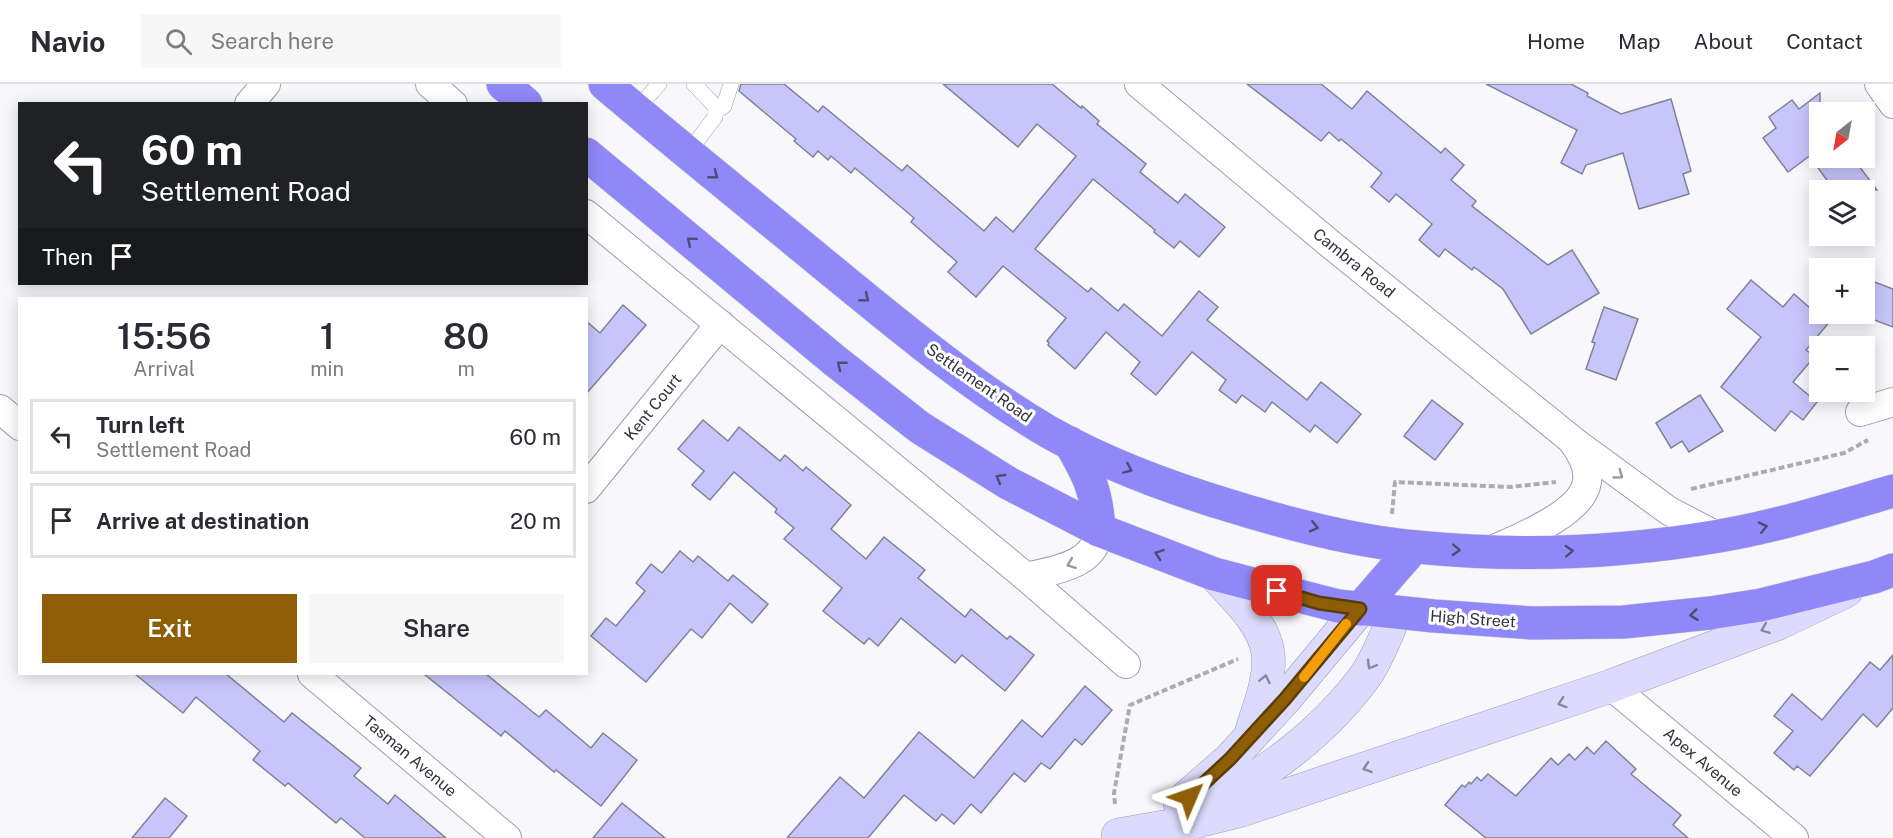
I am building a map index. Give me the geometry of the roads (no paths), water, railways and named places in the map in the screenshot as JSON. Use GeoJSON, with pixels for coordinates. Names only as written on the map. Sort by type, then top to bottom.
{"type":"FeatureCollection","features":[{"type":"Feature","properties":{"kind":"highway"},"geometry":{"type":"LineString","coordinates":[[503,84],[524,102]]}},
{"type":"Feature","properties":{"kind":"highway","name":"Settlement Road"},"geometry":{"type":"LineString","coordinates":[[605,84],[944,362],[985,391],[1070,443],[1145,476],[1207,499],[1368,540],[1418,547]]}},
{"type":"Feature","properties":{"kind":"highway"},"geometry":{"type":"LineString","coordinates":[[588,156],[834,360],[919,427],[1008,483],[1099,530],[1214,574],[1319,603],[1396,612],[1418,547]]}},
{"type":"Feature","properties":{"kind":"highway"},"geometry":{"type":"LineString","coordinates":[[1070,443],[1091,482],[1098,508],[1099,530]]}},
{"type":"Feature","properties":{"kind":"highway"},"geometry":{"type":"LineString","coordinates":[[1418,547],[1561,552],[1613,549],[1717,536],[1799,519],[1893,491]]}},
{"type":"Feature","properties":{"kind":"highway"},"geometry":{"type":"LineString","coordinates":[[1360,609],[1418,547]]}},
{"type":"Feature","properties":{"kind":"highway","name":"High Street"},"geometry":{"type":"LineString","coordinates":[[1396,612],[1532,623],[1667,619],[1761,605],[1884,573]]}},
{"type":"Feature","properties":{"kind":"street"},"geometry":{"type":"LineString","coordinates":[[251,102],[266,84]]}},
{"type":"Feature","properties":{"kind":"street"},"geometry":{"type":"LineString","coordinates":[[430,84],[451,102]]}},
{"type":"Feature","properties":{"kind":"street","name":"Cambra Road"},"geometry":{"type":"LineString","coordinates":[[1139,84],[1329,243],[1572,440],[1669,511],[1717,536]]}},
{"type":"Feature","properties":{"kind":"street"},"geometry":{"type":"LineString","coordinates":[[1879,84],[1893,104]]}},
{"type":"Feature","properties":{"kind":"street"},"geometry":{"type":"LineString","coordinates":[[588,216],[1026,578],[1126,664]]}},
{"type":"Feature","properties":{"kind":"street","name":"Kent Court"},"geometry":{"type":"LineString","coordinates":[[588,487],[720,324]]}},
{"type":"Feature","properties":{"kind":"street"},"geometry":{"type":"LineString","coordinates":[[1860,412],[1893,402]]}},
{"type":"Feature","properties":{"kind":"street"},"geometry":{"type":"LineString","coordinates":[[0,409],[18,424]]}},
{"type":"Feature","properties":{"kind":"street","name":"Cambra Road"},"geometry":{"type":"LineString","coordinates":[[1490,551],[1533,531],[1569,508],[1580,497],[1586,486],[1587,471],[1572,440]]}},
{"type":"Feature","properties":{"kind":"street"},"geometry":{"type":"LineString","coordinates":[[1026,578],[1082,559],[1096,544],[1099,530]]}},
{"type":"Feature","properties":{"kind":"street","name":"High Street"},"geometry":{"type":"LineString","coordinates":[[1114,836],[1166,828],[1242,810],[1611,686],[1779,623],[1884,573]]}},
{"type":"Feature","properties":{"kind":"street"},"geometry":{"type":"LineString","coordinates":[[1214,574],[1251,617],[1267,646],[1268,669],[1250,735]]}},
{"type":"Feature","properties":{"kind":"street","name":"High Street"},"geometry":{"type":"LineString","coordinates":[[1166,828],[1197,790],[1230,759],[1299,682],[1360,609]]}},
{"type":"Feature","properties":{"kind":"street","name":"High Street"},"geometry":{"type":"LineString","coordinates":[[1166,828],[1201,805],[1235,789],[1268,768],[1306,738],[1365,676],[1396,612]]}},
{"type":"Feature","properties":{"kind":"street","name":"Tasman Avenue"},"geometry":{"type":"LineString","coordinates":[[313,675],[507,838]]}},
{"type":"Feature","properties":{"kind":"street","name":"Apex Avenue"},"geometry":{"type":"LineString","coordinates":[[1611,686],[1794,838]]}},
{"type":"Feature","properties":{"kind":"lane"},"geometry":{"type":"LineString","coordinates":[[636,110],[659,84]]}},
{"type":"Feature","properties":{"kind":"lane"},"geometry":{"type":"LineString","coordinates":[[688,153],[715,117],[715,106],[694,84]]}},
{"type":"Feature","properties":{"kind":"lane"},"geometry":{"type":"LineString","coordinates":[[715,112],[724,106],[731,84]]}}]}
